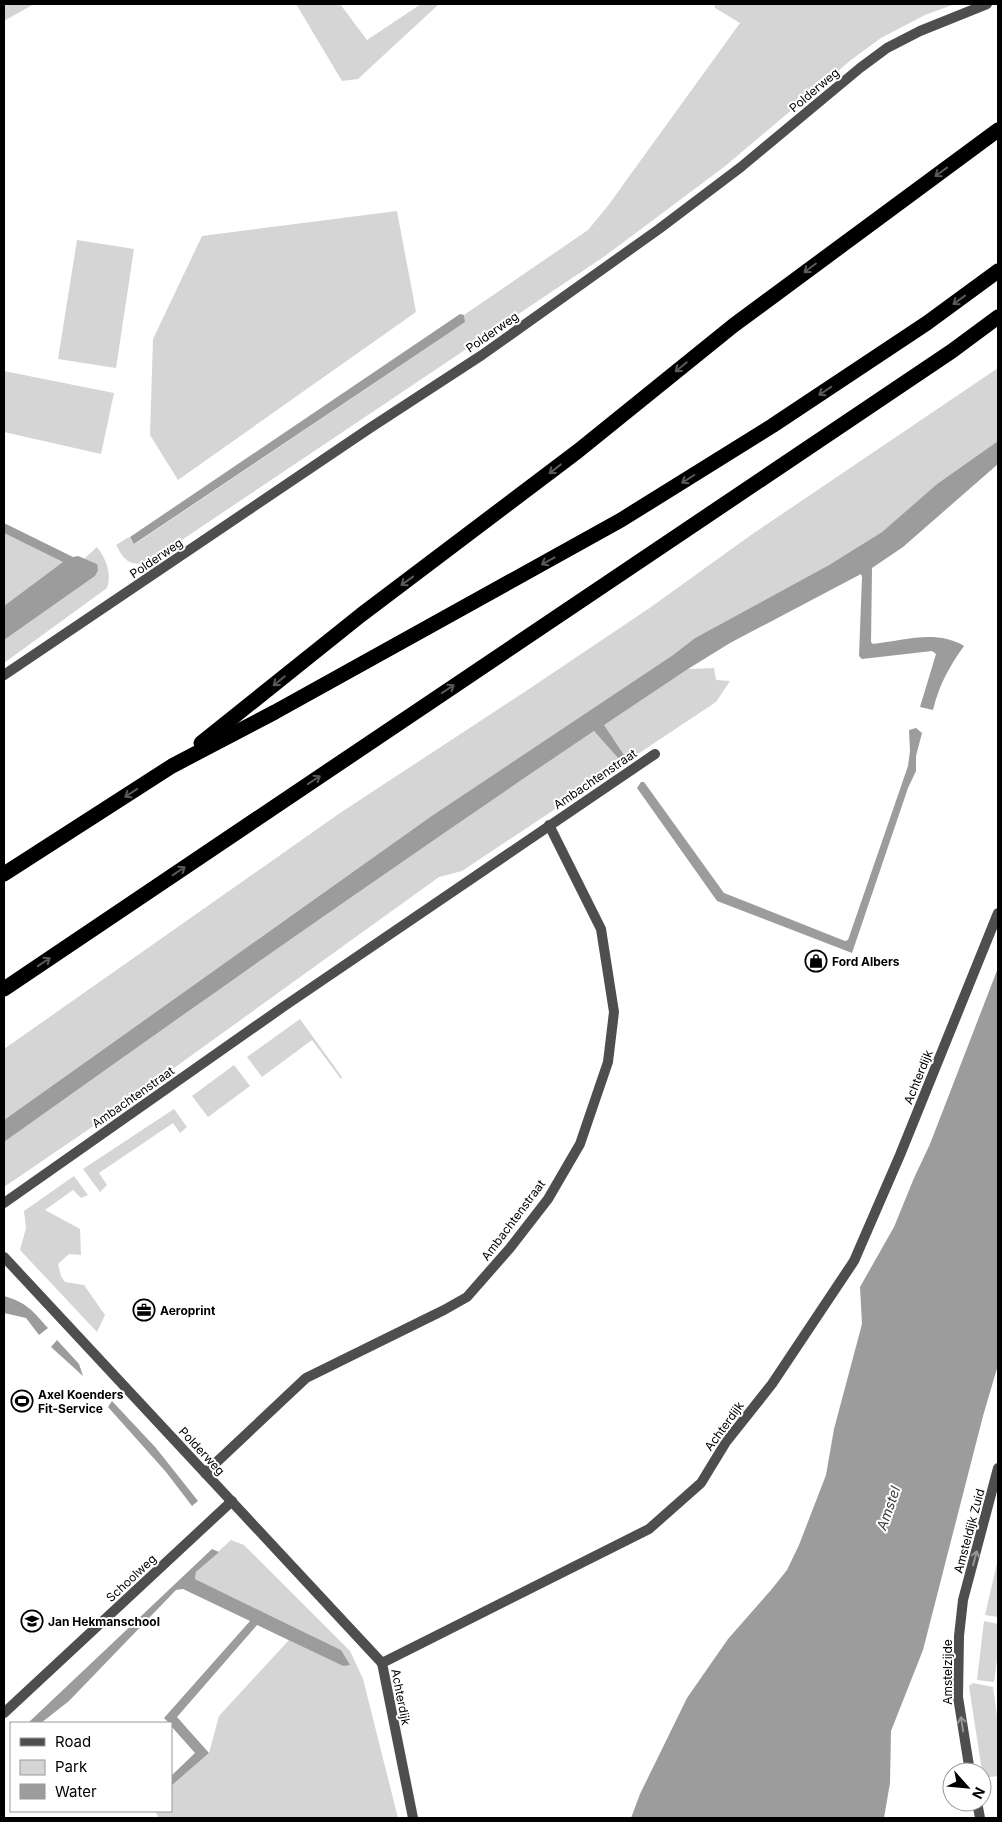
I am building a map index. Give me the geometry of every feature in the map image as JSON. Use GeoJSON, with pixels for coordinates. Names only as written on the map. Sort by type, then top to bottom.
{"type":"FeatureCollection","features":[{"type":"Feature","properties":{"kind":"highway"},"geometry":{"type":"LineString","coordinates":[[172,766],[361,615],[578,451],[734,325],[998,130]]}},
{"type":"Feature","properties":{"kind":"highway"},"geometry":{"type":"LineString","coordinates":[[4,874],[172,766],[275,712],[621,520],[781,421],[927,323],[998,271]]}},
{"type":"Feature","properties":{"kind":"highway"},"geometry":{"type":"LineString","coordinates":[[4,989],[943,356],[998,317]]}},
{"type":"Feature","properties":{"kind":"street","name":"Polderweg"},"geometry":{"type":"LineString","coordinates":[[4,675],[370,428],[482,355],[689,207],[741,167],[860,68],[888,48],[920,31],[987,4]]}},
{"type":"Feature","properties":{"kind":"street","name":"Ambachtenstraat"},"geometry":{"type":"LineString","coordinates":[[4,1203],[283,1007],[655,754]]}},
{"type":"Feature","properties":{"kind":"street","name":"Ambachtenstraat"},"geometry":{"type":"LineString","coordinates":[[205,1473],[306,1378],[467,1297],[510,1248],[548,1199],[580,1144],[608,1062],[614,1012],[601,929],[549,825]]}},
{"type":"Feature","properties":{"kind":"street","name":"Achterdijk"},"geometry":{"type":"LineString","coordinates":[[413,1818],[382,1663],[649,1529],[701,1483],[726,1442],[772,1384],[854,1261],[900,1155],[998,913]]}},
{"type":"Feature","properties":{"kind":"street","name":"Polderweg"},"geometry":{"type":"LineString","coordinates":[[4,1257],[382,1663]]}},
{"type":"Feature","properties":{"kind":"street","name":"Amsteldijk Zuid"},"geometry":{"type":"LineString","coordinates":[[963,1600],[998,1468]]}},
{"type":"Feature","properties":{"kind":"street","name":"Schoolweg"},"geometry":{"type":"LineString","coordinates":[[4,1713],[232,1501]]}},
{"type":"Feature","properties":{"kind":"street","name":"Amstelzijde"},"geometry":{"type":"LineString","coordinates":[[963,1600],[959,1636],[958,1697],[968,1762]]}},
{"type":"Feature","properties":{"kind":"green space"},"geometry":{"type":"Polygon","coordinates":[[[4,4],[34,4],[4,21],[4,4]]]}},
{"type":"Feature","properties":{"kind":"green space"},"geometry":{"type":"Polygon","coordinates":[[[296,4],[340,4],[367,40],[421,4],[439,4],[358,79],[342,81],[296,4]]]}},
{"type":"Feature","properties":{"kind":"green space"},"geometry":{"type":"Polygon","coordinates":[[[714,4],[955,4],[925,15],[881,38],[851,60],[724,167],[605,256],[146,564],[131,562],[124,558],[116,545],[129,537],[135,544],[465,322],[464,315],[588,230],[607,207],[740,23],[715,8],[714,4]]]}},
{"type":"Feature","properties":{"kind":"green space"},"geometry":{"type":"Polygon","coordinates":[[[397,211],[416,312],[178,480],[150,435],[153,339],[202,236],[397,211]]]}},
{"type":"Feature","properties":{"kind":"green space"},"geometry":{"type":"Polygon","coordinates":[[[77,240],[134,249],[116,368],[58,359],[77,240]]]}},
{"type":"Feature","properties":{"kind":"green space"},"geometry":{"type":"Polygon","coordinates":[[[998,368],[998,441],[937,484],[882,532],[829,565],[695,638],[673,655],[433,815],[4,1120],[4,1049],[340,813],[651,607],[751,535],[998,368]]]}},
{"type":"Feature","properties":{"kind":"green space"},"geometry":{"type":"Polygon","coordinates":[[[4,371],[114,393],[101,454],[4,432],[4,371]]]}},
{"type":"Feature","properties":{"kind":"green space"},"geometry":{"type":"Polygon","coordinates":[[[4,533],[64,562],[4,606],[4,533]]]}},
{"type":"Feature","properties":{"kind":"green space"},"geometry":{"type":"Polygon","coordinates":[[[97,547],[107,566],[109,577],[107,588],[4,663],[4,640],[95,576],[97,564],[84,559],[97,547]]]}},
{"type":"Feature","properties":{"kind":"green space"},"geometry":{"type":"Polygon","coordinates":[[[714,668],[716,680],[730,681],[716,702],[462,871],[439,877],[95,1125],[4,1187],[4,1142],[445,832],[594,731],[618,758],[623,755],[603,725],[688,669],[714,668]]]}},
{"type":"Feature","properties":{"kind":"green space"},"geometry":{"type":"Polygon","coordinates":[[[300,1019],[342,1077],[341,1079],[312,1040],[262,1077],[247,1057],[300,1019]]]}},
{"type":"Feature","properties":{"kind":"green space"},"geometry":{"type":"Polygon","coordinates":[[[234,1065],[250,1086],[208,1117],[192,1096],[234,1065]]]}},
{"type":"Feature","properties":{"kind":"green space"},"geometry":{"type":"Polygon","coordinates":[[[174,1109],[187,1127],[180,1133],[173,1123],[99,1173],[107,1185],[100,1192],[83,1169],[174,1109]]]}},
{"type":"Feature","properties":{"kind":"green space"},"geometry":{"type":"Polygon","coordinates":[[[74,1176],[88,1195],[81,1198],[73,1190],[45,1210],[80,1229],[81,1255],[69,1254],[58,1264],[61,1276],[65,1282],[84,1285],[105,1315],[97,1332],[20,1250],[26,1228],[24,1211],[74,1176]]]}},
{"type":"Feature","properties":{"kind":"green space"},"geometry":{"type":"Polygon","coordinates":[[[231,1540],[244,1545],[350,1651],[363,1679],[398,1818],[159,1818],[156,1812],[172,1812],[172,1785],[209,1753],[219,1716],[289,1640],[343,1666],[341,1650],[195,1579],[196,1572],[231,1540]]]}},
{"type":"Feature","properties":{"kind":"green space"},"geometry":{"type":"Polygon","coordinates":[[[998,1559],[998,1617],[985,1615],[998,1559]]]}},
{"type":"Feature","properties":{"kind":"green space"},"geometry":{"type":"Polygon","coordinates":[[[984,1621],[998,1624],[998,1652],[994,1682],[977,1680],[984,1621]]]}},
{"type":"Feature","properties":{"kind":"green space"},"geometry":{"type":"Polygon","coordinates":[[[973,1683],[993,1687],[998,1724],[998,1776],[992,1777],[992,1762],[981,1762],[969,1686],[973,1683]]]}},
{"type":"Feature","properties":{"kind":"water"},"geometry":{"type":"Polygon","coordinates":[[[460,314],[464,315],[465,322],[134,544],[130,537],[460,314]]]}},
{"type":"Feature","properties":{"kind":"water"},"geometry":{"type":"Polygon","coordinates":[[[998,441],[998,464],[903,547],[872,568],[871,642],[873,644],[931,637],[953,641],[964,646],[945,676],[933,710],[920,707],[936,654],[932,651],[862,659],[859,656],[861,574],[730,643],[604,725],[624,755],[618,758],[594,731],[445,832],[4,1142],[4,1120],[433,815],[673,655],[695,638],[829,565],[882,532],[937,484],[998,441]]]}},
{"type":"Feature","properties":{"kind":"water"},"geometry":{"type":"Polygon","coordinates":[[[4,523],[73,557],[78,556],[97,564],[98,570],[95,576],[4,640],[4,606],[63,562],[4,533],[4,523]]]}},
{"type":"Feature","properties":{"kind":"water"},"geometry":{"type":"Polygon","coordinates":[[[916,728],[922,733],[916,756],[916,771],[908,788],[852,953],[717,901],[637,788],[641,782],[644,782],[724,893],[845,941],[848,940],[908,766],[910,751],[909,730],[916,728]]]}},
{"type":"Feature","properties":{"kind":"water","name":"Amstel"},"geometry":{"type":"Polygon","coordinates":[[[998,968],[998,1365],[983,1416],[923,1650],[891,1731],[890,1783],[884,1818],[631,1818],[640,1794],[687,1698],[728,1639],[787,1570],[799,1545],[826,1475],[834,1429],[862,1324],[860,1287],[894,1227],[930,1144],[998,968]]]}},
{"type":"Feature","properties":{"kind":"water"},"geometry":{"type":"Polygon","coordinates":[[[4,1296],[18,1301],[29,1308],[48,1328],[39,1335],[26,1318],[4,1313],[4,1296]]]}},
{"type":"Feature","properties":{"kind":"water"},"geometry":{"type":"Polygon","coordinates":[[[57,1340],[79,1364],[83,1376],[51,1347],[57,1340]]]}},
{"type":"Feature","properties":{"kind":"water"},"geometry":{"type":"Polygon","coordinates":[[[112,1401],[156,1448],[198,1501],[192,1506],[166,1472],[108,1407],[112,1401]]]}},
{"type":"Feature","properties":{"kind":"water"},"geometry":{"type":"Polygon","coordinates":[[[212,1549],[219,1552],[196,1572],[195,1579],[341,1650],[350,1665],[343,1666],[257,1625],[177,1717],[209,1753],[172,1785],[172,1775],[195,1753],[172,1727],[172,1722],[168,1722],[164,1718],[250,1621],[183,1589],[176,1590],[69,1701],[42,1722],[29,1722],[212,1549]]]}},
{"type":"Feature","properties":{"kind":"place","name":"Ford Albers"},"geometry":{"type":"Point","coordinates":[816,961]}},
{"type":"Feature","properties":{"kind":"place","name":"Aeroprint"},"geometry":{"type":"Point","coordinates":[144,1310]}},
{"type":"Feature","properties":{"kind":"place","name":"Axel Koenders Fit-Service"},"geometry":{"type":"Point","coordinates":[22,1401]}},
{"type":"Feature","properties":{"kind":"place","name":"Jan Hekmanschool"},"geometry":{"type":"Point","coordinates":[32,1621]}}]}
